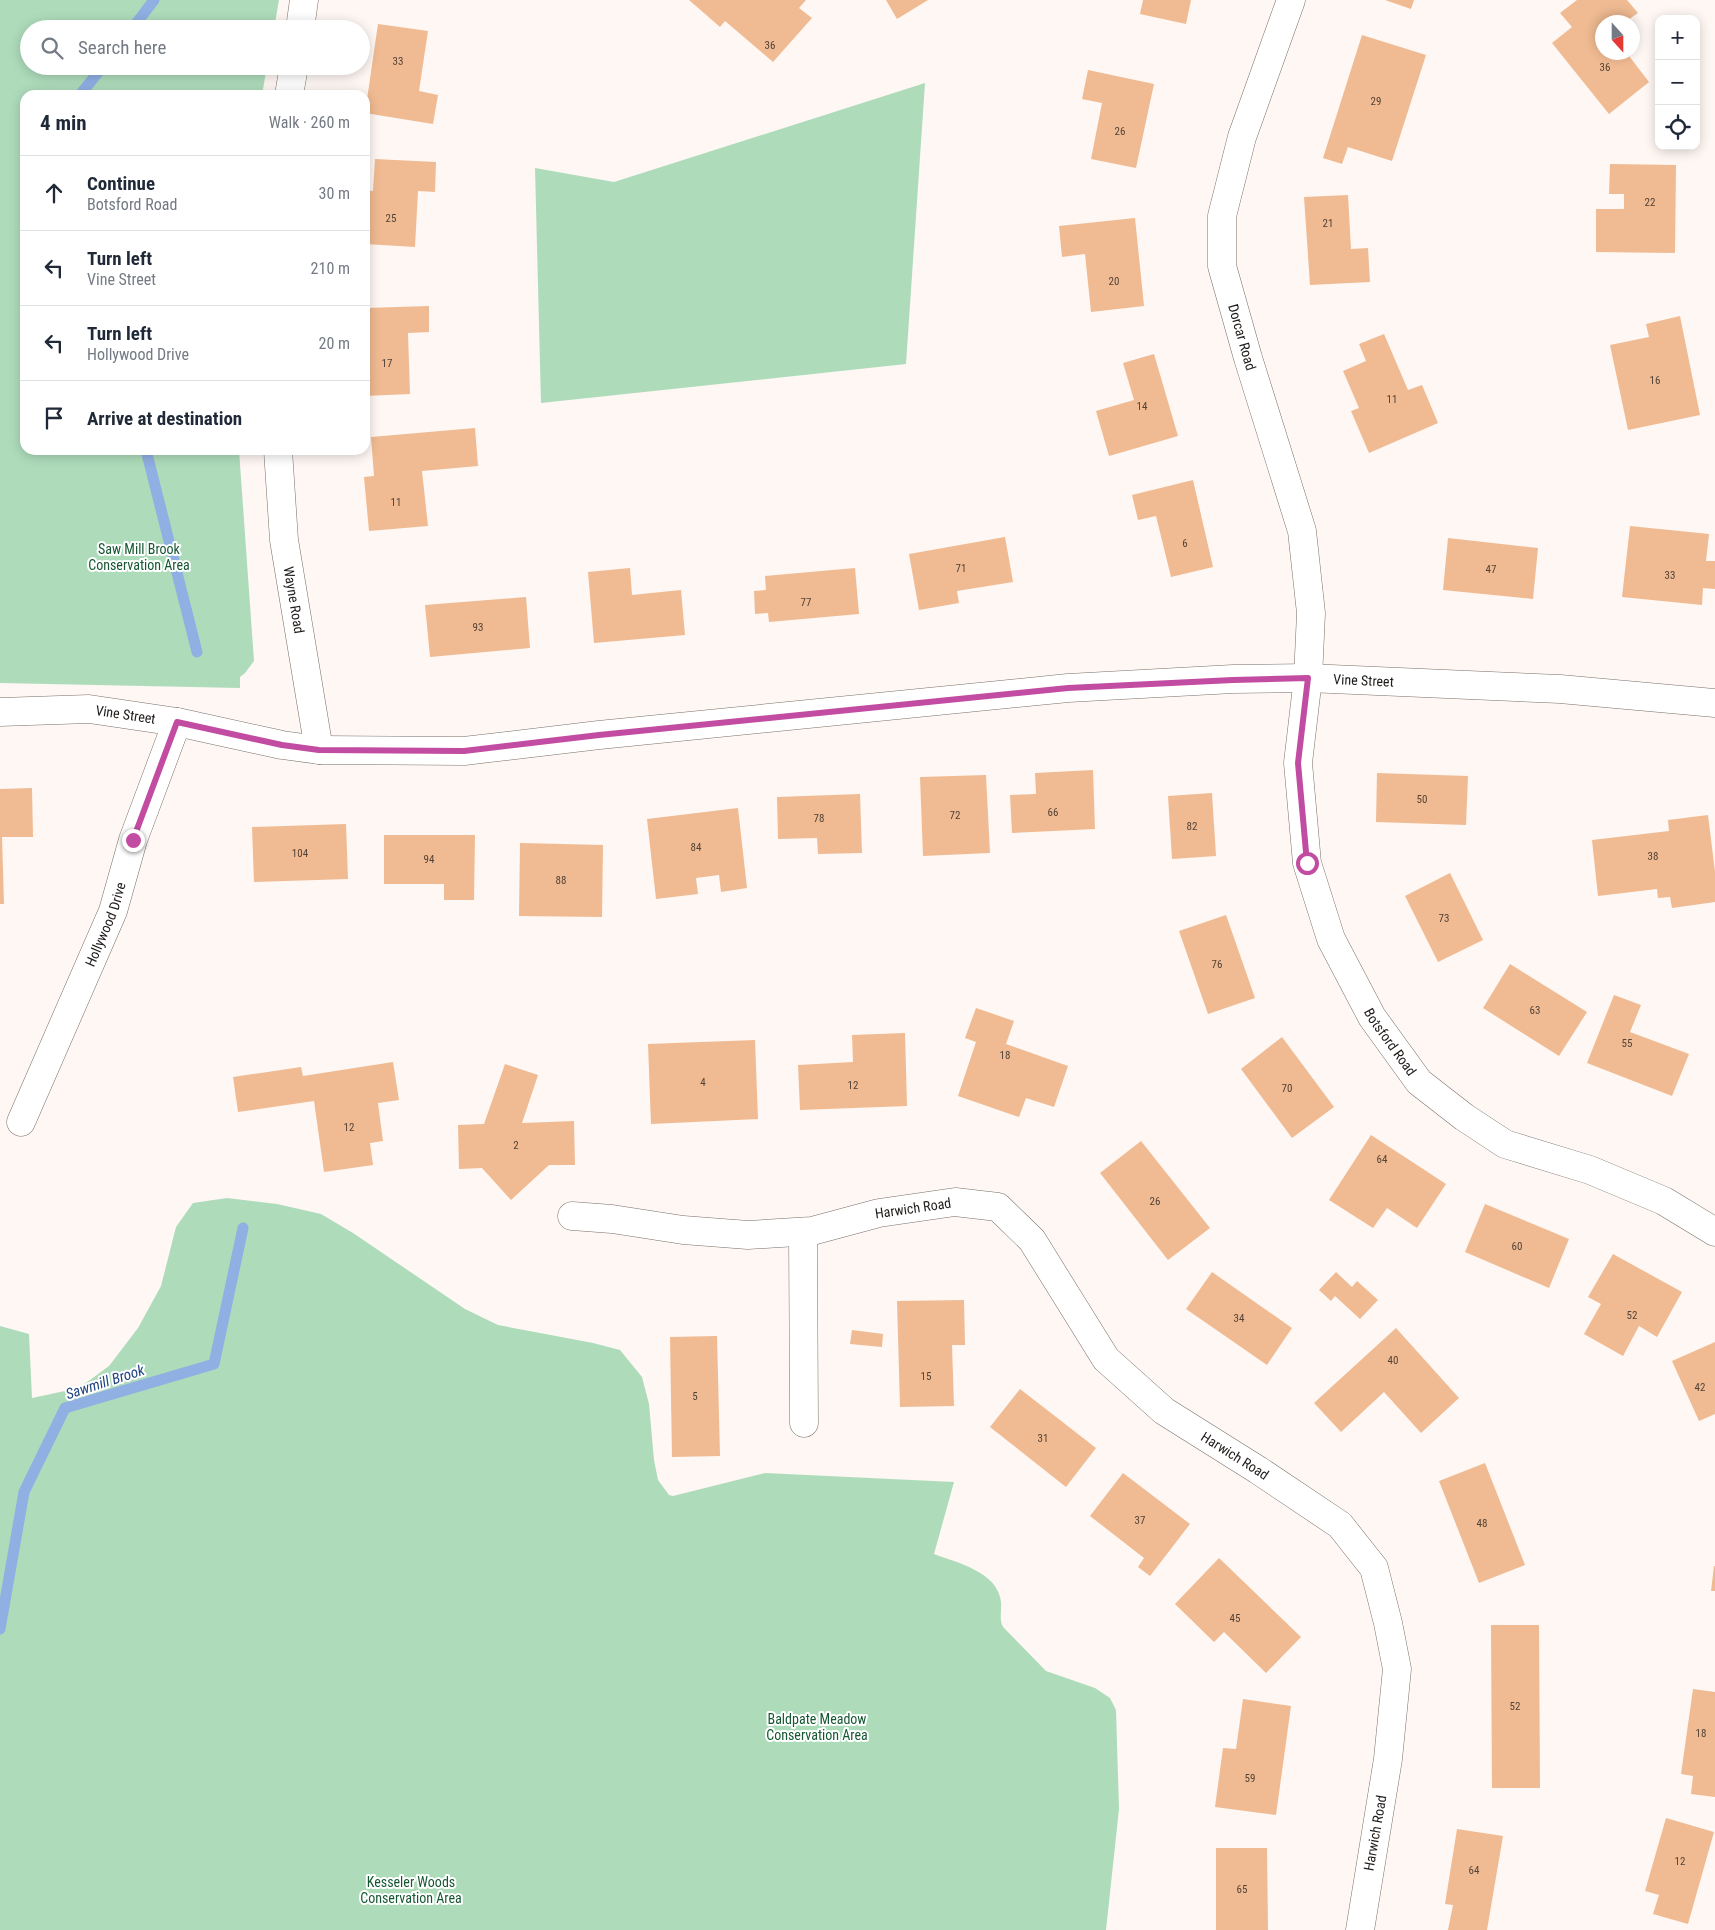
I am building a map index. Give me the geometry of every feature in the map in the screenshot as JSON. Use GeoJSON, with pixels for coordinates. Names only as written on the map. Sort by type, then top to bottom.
{"type":"FeatureCollection","features":[{"type":"Feature","properties":{"kind":"street"},"geometry":{"type":"LineString","coordinates":[[301,20],[304,0]]}},
{"type":"Feature","properties":{"kind":"street","name":"Dorcar Road"},"geometry":{"type":"LineString","coordinates":[[1291,0],[1242,137],[1222,216],[1222,266],[1248,358],[1302,531],[1311,613],[1308,678]]}},
{"type":"Feature","properties":{"kind":"street"},"geometry":{"type":"LineString","coordinates":[[291,90],[293,75]]}},
{"type":"Feature","properties":{"kind":"street","name":"Wayne Road"},"geometry":{"type":"LineString","coordinates":[[278,455],[284,540],[319,750]]}},
{"type":"Feature","properties":{"kind":"street","name":"Vine Street"},"geometry":{"type":"LineString","coordinates":[[0,712],[89,709],[177,722],[282,745],[319,750],[464,751],[599,735],[1068,688],[1223,680],[1308,678],[1560,689],[1715,703]]}},
{"type":"Feature","properties":{"kind":"street","name":"Botsford Road"},"geometry":{"type":"LineString","coordinates":[[1308,678],[1298,763],[1307,863],[1331,939],[1372,1017],[1419,1082],[1464,1117],[1505,1144],[1590,1170],[1664,1201],[1715,1232]]}},
{"type":"Feature","properties":{"kind":"street","name":"Hollywood Drive"},"geometry":{"type":"LineString","coordinates":[[21,1122],[113,911],[133,840],[177,722]]}},
{"type":"Feature","properties":{"kind":"street","name":"Harwich Road"},"geometry":{"type":"LineString","coordinates":[[572,1216],[612,1219],[683,1230],[748,1235],[812,1231],[879,1212],[955,1202],[998,1207],[1032,1240],[1106,1359],[1164,1411],[1258,1470],[1340,1525],[1374,1568],[1397,1669],[1388,1758],[1360,1930]]}},
{"type":"Feature","properties":{"kind":"street"},"geometry":{"type":"LineString","coordinates":[[803,1232],[804,1424]]}},
{"type":"Feature","properties":{"kind":"green space","name":"Saw Mill Brook Conservation Area"},"geometry":{"type":"Polygon","coordinates":[[[0,0],[279,0],[276,20],[20,20],[20,75],[265,75],[263,90],[20,90],[20,455],[239,455],[254,661],[240,677],[240,688],[0,683],[0,0]]]}},
{"type":"Feature","properties":{"kind":"green space"},"geometry":{"type":"Polygon","coordinates":[[[925,83],[906,364],[541,403],[535,168],[614,182],[925,83]]]}},
{"type":"Feature","properties":{"kind":"green space"},"geometry":{"type":"Polygon","coordinates":[[[227,1198],[277,1204],[321,1214],[353,1233],[465,1309],[498,1325],[620,1350],[642,1377],[649,1404],[654,1460],[658,1480],[669,1495],[673,1496],[765,1473],[954,1482],[934,1554],[965,1565],[985,1576],[993,1583],[998,1592],[1001,1602],[1003,1626],[1046,1671],[1095,1688],[1110,1698],[1116,1710],[1119,1809],[1106,1930],[0,1930],[0,1326],[29,1334],[32,1398],[79,1388],[109,1366],[138,1328],[161,1286],[176,1227],[193,1203],[227,1198]]]}},
{"type":"Feature","properties":{"kind":"building"},"geometry":{"type":"Polygon","coordinates":[[[689,0],[806,0],[799,8],[812,18],[773,62],[725,21],[720,27],[689,0]]]}},
{"type":"Feature","properties":{"kind":"building"},"geometry":{"type":"Polygon","coordinates":[[[886,0],[928,0],[897,19],[886,0]]]}},
{"type":"Feature","properties":{"kind":"building"},"geometry":{"type":"Polygon","coordinates":[[[1143,0],[1191,0],[1186,24],[1140,14],[1143,0]]]}},
{"type":"Feature","properties":{"kind":"building"},"geometry":{"type":"Polygon","coordinates":[[[1385,0],[1414,0],[1411,9],[1385,0]]]}},
{"type":"Feature","properties":{"kind":"building"},"geometry":{"type":"Polygon","coordinates":[[[1577,0],[1627,0],[1638,13],[1635,15],[1595,15],[1595,60],[1632,60],[1649,82],[1609,114],[1552,43],[1572,27],[1560,13],[1577,0]]]}},
{"type":"Feature","properties":{"kind":"building"},"geometry":{"type":"Polygon","coordinates":[[[378,24],[428,31],[419,91],[438,95],[433,124],[370,114],[370,90],[368,90],[378,24]]]}},
{"type":"Feature","properties":{"kind":"building"},"geometry":{"type":"Polygon","coordinates":[[[1362,35],[1426,55],[1392,161],[1348,147],[1342,164],[1323,158],[1362,35]]]}},
{"type":"Feature","properties":{"kind":"building"},"geometry":{"type":"Polygon","coordinates":[[[1088,70],[1154,84],[1136,168],[1091,159],[1102,103],[1082,99],[1088,70]]]}},
{"type":"Feature","properties":{"kind":"building"},"geometry":{"type":"Polygon","coordinates":[[[375,159],[436,162],[435,192],[418,191],[415,247],[370,244],[370,191],[373,191],[375,159]]]}},
{"type":"Feature","properties":{"kind":"building"},"geometry":{"type":"Polygon","coordinates":[[[1610,164],[1676,165],[1675,253],[1596,252],[1596,209],[1624,209],[1624,194],[1609,194],[1610,164]]]}},
{"type":"Feature","properties":{"kind":"building"},"geometry":{"type":"Polygon","coordinates":[[[1348,195],[1351,249],[1368,248],[1370,282],[1310,285],[1304,197],[1348,195]]]}},
{"type":"Feature","properties":{"kind":"building"},"geometry":{"type":"Polygon","coordinates":[[[1135,218],[1144,306],[1091,312],[1085,254],[1062,257],[1059,226],[1135,218]]]}},
{"type":"Feature","properties":{"kind":"building"},"geometry":{"type":"Polygon","coordinates":[[[429,306],[429,332],[408,333],[410,394],[370,396],[370,308],[429,306]]]}},
{"type":"Feature","properties":{"kind":"building"},"geometry":{"type":"Polygon","coordinates":[[[1680,316],[1700,415],[1628,430],[1610,345],[1649,337],[1646,324],[1680,316]]]}},
{"type":"Feature","properties":{"kind":"building"},"geometry":{"type":"Polygon","coordinates":[[[1384,334],[1408,390],[1422,385],[1438,423],[1369,453],[1351,411],[1359,408],[1343,371],[1366,361],[1359,344],[1384,334]]]}},
{"type":"Feature","properties":{"kind":"building"},"geometry":{"type":"Polygon","coordinates":[[[1154,354],[1178,436],[1109,456],[1096,411],[1134,400],[1123,363],[1154,354]]]}},
{"type":"Feature","properties":{"kind":"building"},"geometry":{"type":"Polygon","coordinates":[[[475,428],[478,466],[422,471],[428,526],[369,531],[364,477],[374,476],[371,437],[475,428]]]}},
{"type":"Feature","properties":{"kind":"building"},"geometry":{"type":"Polygon","coordinates":[[[1193,480],[1213,567],[1171,577],[1156,516],[1138,520],[1132,495],[1193,480]]]}},
{"type":"Feature","properties":{"kind":"building"},"geometry":{"type":"Polygon","coordinates":[[[1630,526],[1709,534],[1706,561],[1715,561],[1715,589],[1703,588],[1702,605],[1622,597],[1630,526]]]}},
{"type":"Feature","properties":{"kind":"building"},"geometry":{"type":"Polygon","coordinates":[[[1005,537],[1013,582],[957,591],[959,603],[919,610],[909,554],[1005,537]]]}},
{"type":"Feature","properties":{"kind":"building"},"geometry":{"type":"Polygon","coordinates":[[[1448,538],[1538,548],[1533,599],[1443,590],[1448,538]]]}},
{"type":"Feature","properties":{"kind":"building"},"geometry":{"type":"Polygon","coordinates":[[[630,568],[632,595],[681,590],[685,635],[594,643],[588,572],[630,568]]]}},
{"type":"Feature","properties":{"kind":"building"},"geometry":{"type":"Polygon","coordinates":[[[855,568],[859,614],[769,622],[768,613],[755,614],[754,591],[766,590],[765,576],[855,568]]]}},
{"type":"Feature","properties":{"kind":"building"},"geometry":{"type":"Polygon","coordinates":[[[526,597],[530,648],[430,657],[425,605],[526,597]]]}},
{"type":"Feature","properties":{"kind":"building"},"geometry":{"type":"Polygon","coordinates":[[[1093,770],[1095,829],[1012,833],[1010,795],[1036,794],[1035,773],[1093,770]]]}},
{"type":"Feature","properties":{"kind":"building"},"geometry":{"type":"Polygon","coordinates":[[[1377,773],[1468,776],[1466,825],[1376,822],[1377,773]]]}},
{"type":"Feature","properties":{"kind":"building"},"geometry":{"type":"Polygon","coordinates":[[[986,775],[990,853],[923,856],[920,777],[986,775]]]}},
{"type":"Feature","properties":{"kind":"building"},"geometry":{"type":"Polygon","coordinates":[[[32,788],[33,837],[2,837],[4,904],[0,904],[0,789],[32,788]]]}},
{"type":"Feature","properties":{"kind":"building"},"geometry":{"type":"Polygon","coordinates":[[[1212,793],[1216,856],[1172,859],[1168,796],[1212,793]]]}},
{"type":"Feature","properties":{"kind":"building"},"geometry":{"type":"Polygon","coordinates":[[[860,794],[862,853],[818,854],[817,838],[778,839],[777,797],[860,794]]]}},
{"type":"Feature","properties":{"kind":"building"},"geometry":{"type":"Polygon","coordinates":[[[738,808],[747,888],[721,892],[719,875],[696,878],[698,894],[656,899],[647,819],[738,808]]]}},
{"type":"Feature","properties":{"kind":"building"},"geometry":{"type":"Polygon","coordinates":[[[1708,815],[1715,872],[1715,902],[1672,908],[1670,897],[1658,898],[1657,889],[1598,896],[1592,840],[1669,831],[1668,820],[1708,815]]]}},
{"type":"Feature","properties":{"kind":"building"},"geometry":{"type":"Polygon","coordinates":[[[346,824],[348,879],[254,882],[252,827],[346,824]]]}},
{"type":"Feature","properties":{"kind":"building"},"geometry":{"type":"Polygon","coordinates":[[[384,835],[475,835],[474,900],[444,900],[444,884],[384,884],[384,835]]]}},
{"type":"Feature","properties":{"kind":"building"},"geometry":{"type":"Polygon","coordinates":[[[520,843],[603,845],[602,917],[519,916],[520,843]]]}},
{"type":"Feature","properties":{"kind":"building"},"geometry":{"type":"Polygon","coordinates":[[[1450,873],[1483,940],[1438,962],[1405,896],[1450,873]]]}},
{"type":"Feature","properties":{"kind":"building"},"geometry":{"type":"Polygon","coordinates":[[[1226,915],[1255,998],[1208,1014],[1179,931],[1226,915]]]}},
{"type":"Feature","properties":{"kind":"building"},"geometry":{"type":"Polygon","coordinates":[[[1510,964],[1587,1012],[1559,1056],[1483,1008],[1510,964]]]}},
{"type":"Feature","properties":{"kind":"building"},"geometry":{"type":"Polygon","coordinates":[[[1614,995],[1641,1005],[1630,1032],[1689,1054],[1672,1096],[1587,1063],[1614,995]]]}},
{"type":"Feature","properties":{"kind":"building"},"geometry":{"type":"Polygon","coordinates":[[[976,1008],[1014,1021],[1006,1044],[1068,1066],[1054,1107],[1026,1098],[1019,1117],[958,1096],[976,1042],[965,1038],[976,1008]]]}},
{"type":"Feature","properties":{"kind":"building"},"geometry":{"type":"Polygon","coordinates":[[[905,1033],[907,1106],[800,1110],[798,1065],[853,1062],[852,1035],[905,1033]]]}},
{"type":"Feature","properties":{"kind":"building"},"geometry":{"type":"Polygon","coordinates":[[[1282,1037],[1334,1107],[1292,1138],[1241,1069],[1282,1037]]]}},
{"type":"Feature","properties":{"kind":"building"},"geometry":{"type":"Polygon","coordinates":[[[755,1040],[758,1119],[651,1124],[648,1044],[755,1040]]]}},
{"type":"Feature","properties":{"kind":"building"},"geometry":{"type":"Polygon","coordinates":[[[393,1062],[399,1100],[378,1103],[383,1141],[370,1143],[373,1165],[324,1172],[314,1101],[238,1112],[233,1077],[301,1067],[303,1076],[393,1062]]]}},
{"type":"Feature","properties":{"kind":"building"},"geometry":{"type":"Polygon","coordinates":[[[505,1064],[538,1075],[522,1123],[574,1121],[575,1165],[549,1165],[511,1200],[482,1168],[459,1169],[458,1125],[484,1124],[505,1064]]]}},
{"type":"Feature","properties":{"kind":"building"},"geometry":{"type":"Polygon","coordinates":[[[1371,1135],[1446,1184],[1417,1228],[1387,1208],[1373,1228],[1329,1200],[1371,1135]]]}},
{"type":"Feature","properties":{"kind":"building"},"geometry":{"type":"Polygon","coordinates":[[[1141,1141],[1210,1228],[1168,1260],[1100,1173],[1141,1141]]]}},
{"type":"Feature","properties":{"kind":"building"},"geometry":{"type":"Polygon","coordinates":[[[1485,1204],[1569,1239],[1549,1288],[1465,1252],[1485,1204]]]}},
{"type":"Feature","properties":{"kind":"building"},"geometry":{"type":"Polygon","coordinates":[[[1613,1254],[1682,1292],[1657,1337],[1639,1326],[1623,1356],[1584,1334],[1601,1304],[1588,1297],[1613,1254]]]}},
{"type":"Feature","properties":{"kind":"building"},"geometry":{"type":"Polygon","coordinates":[[[1212,1272],[1292,1328],[1267,1365],[1186,1309],[1212,1272]]]}},
{"type":"Feature","properties":{"kind":"building"},"geometry":{"type":"Polygon","coordinates":[[[1336,1272],[1352,1287],[1357,1281],[1378,1300],[1360,1319],[1335,1296],[1331,1301],[1319,1290],[1336,1272]]]}},
{"type":"Feature","properties":{"kind":"building"},"geometry":{"type":"Polygon","coordinates":[[[964,1300],[965,1345],[952,1345],[954,1406],[900,1407],[897,1301],[964,1300]]]}},
{"type":"Feature","properties":{"kind":"building"},"geometry":{"type":"Polygon","coordinates":[[[1396,1328],[1459,1398],[1421,1433],[1384,1392],[1341,1432],[1314,1403],[1396,1328]]]}},
{"type":"Feature","properties":{"kind":"building"},"geometry":{"type":"Polygon","coordinates":[[[852,1330],[883,1334],[882,1347],[850,1344],[852,1330]]]}},
{"type":"Feature","properties":{"kind":"building"},"geometry":{"type":"Polygon","coordinates":[[[717,1336],[720,1456],[672,1457],[670,1337],[717,1336]]]}},
{"type":"Feature","properties":{"kind":"building"},"geometry":{"type":"Polygon","coordinates":[[[1715,1342],[1715,1414],[1699,1421],[1672,1361],[1715,1342]]]}},
{"type":"Feature","properties":{"kind":"building"},"geometry":{"type":"Polygon","coordinates":[[[1020,1389],[1096,1448],[1066,1487],[990,1427],[1020,1389]]]}},
{"type":"Feature","properties":{"kind":"building"},"geometry":{"type":"Polygon","coordinates":[[[1485,1463],[1525,1565],[1479,1583],[1439,1481],[1485,1463]]]}},
{"type":"Feature","properties":{"kind":"building"},"geometry":{"type":"Polygon","coordinates":[[[1123,1473],[1190,1524],[1150,1576],[1138,1567],[1144,1558],[1090,1516],[1123,1473]]]}},
{"type":"Feature","properties":{"kind":"building"},"geometry":{"type":"Polygon","coordinates":[[[1219,1558],[1301,1637],[1266,1673],[1224,1632],[1214,1642],[1175,1604],[1219,1558]]]}},
{"type":"Feature","properties":{"kind":"building"},"geometry":{"type":"Polygon","coordinates":[[[1714,1566],[1715,1591],[1711,1591],[1714,1566]]]}},
{"type":"Feature","properties":{"kind":"building"},"geometry":{"type":"Polygon","coordinates":[[[1491,1625],[1539,1625],[1540,1788],[1492,1788],[1491,1625]]]}},
{"type":"Feature","properties":{"kind":"building"},"geometry":{"type":"Polygon","coordinates":[[[1693,1689],[1715,1692],[1715,1797],[1691,1794],[1693,1776],[1681,1774],[1693,1689]]]}},
{"type":"Feature","properties":{"kind":"building"},"geometry":{"type":"Polygon","coordinates":[[[1243,1699],[1291,1706],[1276,1815],[1215,1807],[1223,1748],[1236,1749],[1243,1699]]]}},
{"type":"Feature","properties":{"kind":"building"},"geometry":{"type":"Polygon","coordinates":[[[1666,1818],[1714,1832],[1688,1924],[1653,1914],[1659,1895],[1645,1891],[1666,1818]]]}},
{"type":"Feature","properties":{"kind":"building"},"geometry":{"type":"Polygon","coordinates":[[[1457,1829],[1503,1836],[1487,1930],[1448,1930],[1453,1905],[1445,1904],[1457,1829]]]}},
{"type":"Feature","properties":{"kind":"building"},"geometry":{"type":"Polygon","coordinates":[[[1216,1848],[1267,1848],[1268,1930],[1216,1930],[1216,1848]]]}},
{"type":"Feature","properties":{"kind":"waterway","name":"Sawmill Brook"},"geometry":{"type":"LineString","coordinates":[[139,20],[154,0]]}},
{"type":"Feature","properties":{"kind":"waterway","name":"Sawmill Brook"},"geometry":{"type":"LineString","coordinates":[[84,90],[96,75]]}},
{"type":"Feature","properties":{"kind":"waterway","name":"Sawmill Brook"},"geometry":{"type":"LineString","coordinates":[[147,455],[197,652]]}},
{"type":"Feature","properties":{"kind":"waterway","name":"Sawmill Brook"},"geometry":{"type":"LineString","coordinates":[[0,1629],[24,1492],[65,1408],[214,1364],[243,1228]]}},
{"type":"Feature","properties":{"kind":"route"},"geometry":{"type":"LineString","coordinates":[[133,840],[177,722],[282,745],[319,750],[464,751],[599,735],[1068,688],[1308,678],[1298,763],[1307,863]]}},
{"type":"Feature","properties":{"kind":"park label","name":"Baldpate Meadow Conservation Area"},"geometry":{"type":"Point","coordinates":[817,1728]}},
{"type":"Feature","properties":{"kind":"park label","name":"Kesseler Woods Conservation Area"},"geometry":{"type":"Point","coordinates":[411,1890]}}]}
